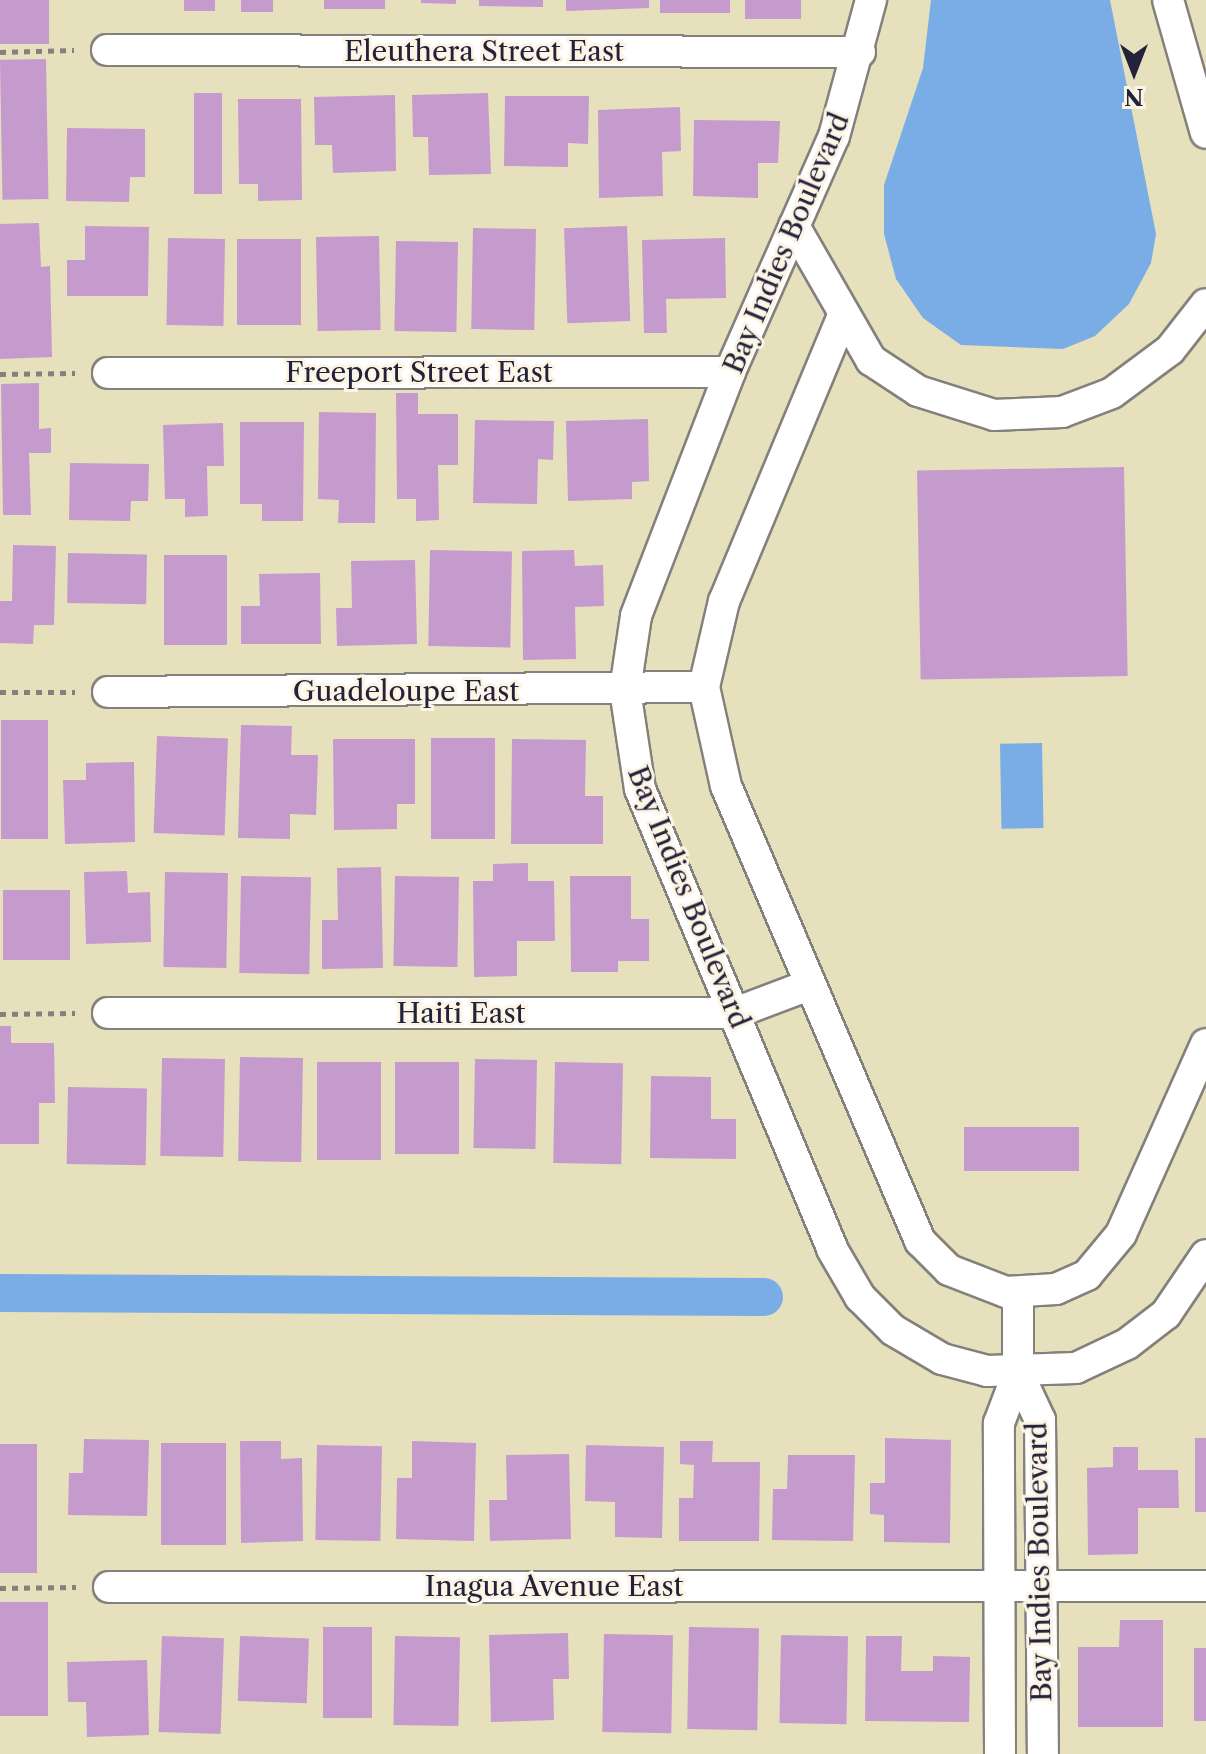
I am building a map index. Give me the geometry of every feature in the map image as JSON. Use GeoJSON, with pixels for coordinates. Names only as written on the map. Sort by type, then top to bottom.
{"type":"FeatureCollection","features":[{"type":"Feature","properties":{"kind":"street","name":"Bay Indies Boulevard"},"geometry":{"type":"LineString","coordinates":[[871,0],[860,52],[834,136],[730,372],[655,555],[625,690],[640,789],[832,1249],[860,1297],[927,1352],[966,1367],[1018,1373],[1076,1368],[1127,1344],[1166,1314],[1206,1255]]}},
{"type":"Feature","properties":{"kind":"street"},"geometry":{"type":"LineString","coordinates":[[1168,0],[1192,51],[1206,133]]}},
{"type":"Feature","properties":{"kind":"street","name":"Eleuthera Street East"},"geometry":{"type":"LineString","coordinates":[[107,50],[860,52]]}},
{"type":"Feature","properties":{"kind":"street"},"geometry":{"type":"LineString","coordinates":[[794,226],[842,318],[871,360],[900,382],[957,406],[1016,416],[1062,412],[1112,393],[1170,350],[1203,319]]}},
{"type":"Feature","properties":{"kind":"street"},"geometry":{"type":"LineString","coordinates":[[842,318],[724,601],[704,687],[726,786],[920,1241],[960,1276],[1018,1293],[1067,1285],[1105,1258],[1206,1044]]}},
{"type":"Feature","properties":{"kind":"street","name":"Freeport Street East"},"geometry":{"type":"LineString","coordinates":[[108,373],[730,372]]}},
{"type":"Feature","properties":{"kind":"street","name":"Guadeloupe East"},"geometry":{"type":"LineString","coordinates":[[108,692],[704,687]]}},
{"type":"Feature","properties":{"kind":"street","name":"Haiti East"},"geometry":{"type":"LineString","coordinates":[[108,1013],[735,1013],[809,985]]}},
{"type":"Feature","properties":{"kind":"street","name":"Bay Indies Boulevard"},"geometry":{"type":"LineString","coordinates":[[1000,1754],[999,1423],[1018,1373],[1018,1293]]}},
{"type":"Feature","properties":{"kind":"street","name":"Bay Indies Boulevard"},"geometry":{"type":"LineString","coordinates":[[1018,1373],[1040,1420],[1043,1754]]}},
{"type":"Feature","properties":{"kind":"street","name":"Inagua Avenue East"},"geometry":{"type":"LineString","coordinates":[[109,1587],[1206,1586]]}},
{"type":"Feature","properties":{"kind":"path"},"geometry":{"type":"LineString","coordinates":[[0,52],[107,50]]}},
{"type":"Feature","properties":{"kind":"path"},"geometry":{"type":"LineString","coordinates":[[0,374],[108,373]]}},
{"type":"Feature","properties":{"kind":"path"},"geometry":{"type":"LineString","coordinates":[[0,692],[108,692]]}},
{"type":"Feature","properties":{"kind":"path"},"geometry":{"type":"LineString","coordinates":[[0,1014],[108,1013]]}},
{"type":"Feature","properties":{"kind":"path"},"geometry":{"type":"LineString","coordinates":[[0,1588],[109,1587]]}},
{"type":"Feature","properties":{"kind":"water"},"geometry":{"type":"Polygon","coordinates":[[[931,0],[1110,0],[1156,234],[1151,263],[1129,304],[1095,336],[1063,349],[961,345],[923,318],[896,279],[884,234],[884,185],[923,68],[931,0]]]}},
{"type":"Feature","properties":{"kind":"water"},"geometry":{"type":"Polygon","coordinates":[[[1042,743],[1043,828],[1001,829],[1000,744],[1042,743]]]}},
{"type":"Feature","properties":{"kind":"building"},"geometry":{"type":"Polygon","coordinates":[[[0,0],[49,0],[49,44],[0,44],[0,0]]]}},
{"type":"Feature","properties":{"kind":"building"},"geometry":{"type":"Polygon","coordinates":[[[184,0],[215,0],[215,11],[184,11],[184,0]]]}},
{"type":"Feature","properties":{"kind":"building"},"geometry":{"type":"Polygon","coordinates":[[[241,0],[273,0],[273,12],[241,12],[241,0]]]}},
{"type":"Feature","properties":{"kind":"building"},"geometry":{"type":"Polygon","coordinates":[[[324,0],[385,0],[385,9],[324,9],[324,0]]]}},
{"type":"Feature","properties":{"kind":"building"},"geometry":{"type":"Polygon","coordinates":[[[421,0],[456,0],[456,4],[421,3],[421,0]]]}},
{"type":"Feature","properties":{"kind":"building"},"geometry":{"type":"Polygon","coordinates":[[[479,0],[543,0],[543,7],[479,6],[479,0]]]}},
{"type":"Feature","properties":{"kind":"building"},"geometry":{"type":"Polygon","coordinates":[[[566,0],[649,0],[649,8],[566,11],[566,0]]]}},
{"type":"Feature","properties":{"kind":"building"},"geometry":{"type":"Polygon","coordinates":[[[660,0],[730,0],[730,13],[660,13],[660,0]]]}},
{"type":"Feature","properties":{"kind":"building"},"geometry":{"type":"Polygon","coordinates":[[[745,0],[801,0],[801,19],[745,19],[745,0]]]}},
{"type":"Feature","properties":{"kind":"building"},"geometry":{"type":"Polygon","coordinates":[[[46,59],[48,199],[2,200],[0,60],[46,59]]]}},
{"type":"Feature","properties":{"kind":"building"},"geometry":{"type":"Polygon","coordinates":[[[194,93],[222,93],[222,194],[194,194],[194,93]]]}},
{"type":"Feature","properties":{"kind":"building"},"geometry":{"type":"Polygon","coordinates":[[[488,93],[491,174],[429,175],[428,137],[413,137],[412,95],[488,93]]]}},
{"type":"Feature","properties":{"kind":"building"},"geometry":{"type":"Polygon","coordinates":[[[395,95],[396,171],[333,173],[332,145],[315,145],[314,97],[395,95]]]}},
{"type":"Feature","properties":{"kind":"building"},"geometry":{"type":"Polygon","coordinates":[[[505,96],[589,96],[588,144],[568,143],[568,167],[504,166],[505,96]]]}},
{"type":"Feature","properties":{"kind":"building"},"geometry":{"type":"Polygon","coordinates":[[[238,99],[301,99],[302,200],[258,201],[258,184],[239,184],[238,99]]]}},
{"type":"Feature","properties":{"kind":"building"},"geometry":{"type":"Polygon","coordinates":[[[680,107],[681,151],[662,152],[663,196],[599,198],[598,110],[680,107]]]}},
{"type":"Feature","properties":{"kind":"building"},"geometry":{"type":"Polygon","coordinates":[[[694,120],[780,121],[778,163],[758,163],[758,198],[693,196],[694,120]]]}},
{"type":"Feature","properties":{"kind":"building"},"geometry":{"type":"Polygon","coordinates":[[[67,128],[145,129],[145,177],[130,177],[129,202],[66,201],[67,128]]]}},
{"type":"Feature","properties":{"kind":"building"},"geometry":{"type":"Polygon","coordinates":[[[39,223],[41,267],[50,266],[52,357],[0,359],[0,224],[39,223]]]}},
{"type":"Feature","properties":{"kind":"building"},"geometry":{"type":"Polygon","coordinates":[[[85,226],[149,227],[148,296],[67,296],[67,260],[85,260],[85,226]]]}},
{"type":"Feature","properties":{"kind":"building"},"geometry":{"type":"Polygon","coordinates":[[[627,226],[630,321],[567,323],[564,228],[627,226]]]}},
{"type":"Feature","properties":{"kind":"building"},"geometry":{"type":"Polygon","coordinates":[[[473,228],[536,229],[534,330],[471,329],[473,228]]]}},
{"type":"Feature","properties":{"kind":"building"},"geometry":{"type":"Polygon","coordinates":[[[379,236],[381,330],[318,331],[316,237],[379,236]]]}},
{"type":"Feature","properties":{"kind":"building"},"geometry":{"type":"Polygon","coordinates":[[[168,238],[225,239],[223,326],[166,325],[168,238]]]}},
{"type":"Feature","properties":{"kind":"building"},"geometry":{"type":"Polygon","coordinates":[[[725,238],[726,298],[666,299],[667,333],[644,333],[642,240],[725,238]]]}},
{"type":"Feature","properties":{"kind":"building"},"geometry":{"type":"Polygon","coordinates":[[[237,239],[301,239],[301,325],[237,325],[237,239]]]}},
{"type":"Feature","properties":{"kind":"building"},"geometry":{"type":"Polygon","coordinates":[[[396,241],[458,242],[456,332],[394,331],[396,241]]]}},
{"type":"Feature","properties":{"kind":"building"},"geometry":{"type":"Polygon","coordinates":[[[39,383],[39,429],[51,428],[51,453],[29,453],[31,515],[3,515],[1,384],[39,383]]]}},
{"type":"Feature","properties":{"kind":"building"},"geometry":{"type":"Polygon","coordinates":[[[396,393],[418,393],[418,414],[458,414],[458,465],[438,465],[439,520],[416,521],[416,499],[397,499],[396,393]]]}},
{"type":"Feature","properties":{"kind":"building"},"geometry":{"type":"Polygon","coordinates":[[[319,412],[376,413],[375,523],[338,523],[339,500],[318,499],[319,412]]]}},
{"type":"Feature","properties":{"kind":"building"},"geometry":{"type":"Polygon","coordinates":[[[648,419],[649,481],[632,482],[632,499],[568,501],[566,421],[648,419]]]}},
{"type":"Feature","properties":{"kind":"building"},"geometry":{"type":"Polygon","coordinates":[[[475,420],[554,421],[553,460],[538,459],[537,504],[473,503],[475,420]]]}},
{"type":"Feature","properties":{"kind":"building"},"geometry":{"type":"Polygon","coordinates":[[[240,422],[304,422],[303,521],[262,521],[262,504],[240,504],[240,422]]]}},
{"type":"Feature","properties":{"kind":"building"},"geometry":{"type":"Polygon","coordinates":[[[223,423],[224,466],[207,466],[208,516],[185,517],[185,499],[165,499],[163,425],[223,423]]]}},
{"type":"Feature","properties":{"kind":"building"},"geometry":{"type":"Polygon","coordinates":[[[70,463],[149,464],[148,501],[131,501],[130,521],[69,520],[70,463]]]}},
{"type":"Feature","properties":{"kind":"building"},"geometry":{"type":"Polygon","coordinates":[[[1124,467],[1128,676],[921,680],[917,471],[1124,467]]]}},
{"type":"Feature","properties":{"kind":"building"},"geometry":{"type":"Polygon","coordinates":[[[13,545],[56,546],[54,625],[34,625],[33,644],[0,643],[0,601],[12,601],[13,545]]]}},
{"type":"Feature","properties":{"kind":"building"},"geometry":{"type":"Polygon","coordinates":[[[430,550],[512,551],[510,647],[428,646],[430,550]]]}},
{"type":"Feature","properties":{"kind":"building"},"geometry":{"type":"Polygon","coordinates":[[[574,550],[575,566],[603,565],[604,606],[575,607],[576,659],[523,660],[522,551],[574,550]]]}},
{"type":"Feature","properties":{"kind":"building"},"geometry":{"type":"Polygon","coordinates":[[[68,553],[147,554],[146,604],[67,603],[68,553]]]}},
{"type":"Feature","properties":{"kind":"building"},"geometry":{"type":"Polygon","coordinates":[[[164,555],[227,555],[227,645],[164,645],[164,555]]]}},
{"type":"Feature","properties":{"kind":"building"},"geometry":{"type":"Polygon","coordinates":[[[415,560],[417,644],[337,646],[336,608],[352,608],[351,561],[415,560]]]}},
{"type":"Feature","properties":{"kind":"building"},"geometry":{"type":"Polygon","coordinates":[[[320,573],[321,644],[241,644],[241,606],[260,606],[259,574],[320,573]]]}},
{"type":"Feature","properties":{"kind":"building"},"geometry":{"type":"Polygon","coordinates":[[[1,720],[48,720],[48,839],[1,839],[1,720]]]}},
{"type":"Feature","properties":{"kind":"building"},"geometry":{"type":"Polygon","coordinates":[[[241,725],[292,726],[291,755],[318,755],[316,815],[290,814],[290,839],[238,838],[241,725]]]}},
{"type":"Feature","properties":{"kind":"building"},"geometry":{"type":"Polygon","coordinates":[[[157,736],[228,738],[225,835],[154,833],[157,736]]]}},
{"type":"Feature","properties":{"kind":"building"},"geometry":{"type":"Polygon","coordinates":[[[431,738],[495,738],[495,839],[431,839],[431,738]]]}},
{"type":"Feature","properties":{"kind":"building"},"geometry":{"type":"Polygon","coordinates":[[[333,739],[415,739],[415,804],[397,804],[397,829],[334,830],[333,739]]]}},
{"type":"Feature","properties":{"kind":"building"},"geometry":{"type":"Polygon","coordinates":[[[512,739],[586,740],[585,796],[603,796],[603,844],[511,844],[512,739]]]}},
{"type":"Feature","properties":{"kind":"building"},"geometry":{"type":"Polygon","coordinates":[[[134,762],[135,842],[65,844],[63,780],[86,780],[86,763],[134,762]]]}},
{"type":"Feature","properties":{"kind":"building"},"geometry":{"type":"Polygon","coordinates":[[[528,863],[528,881],[554,881],[555,941],[517,941],[517,976],[474,977],[473,881],[493,881],[493,864],[528,863]]]}},
{"type":"Feature","properties":{"kind":"building"},"geometry":{"type":"Polygon","coordinates":[[[381,867],[383,968],[322,969],[322,920],[338,920],[337,868],[381,867]]]}},
{"type":"Feature","properties":{"kind":"building"},"geometry":{"type":"Polygon","coordinates":[[[127,871],[128,893],[150,892],[151,942],[86,944],[84,872],[127,871]]]}},
{"type":"Feature","properties":{"kind":"building"},"geometry":{"type":"Polygon","coordinates":[[[165,872],[228,873],[226,968],[163,967],[165,872]]]}},
{"type":"Feature","properties":{"kind":"building"},"geometry":{"type":"Polygon","coordinates":[[[241,876],[311,877],[309,974],[239,973],[241,876]]]}},
{"type":"Feature","properties":{"kind":"building"},"geometry":{"type":"Polygon","coordinates":[[[395,876],[459,877],[457,967],[393,966],[395,876]]]}},
{"type":"Feature","properties":{"kind":"building"},"geometry":{"type":"Polygon","coordinates":[[[570,876],[631,876],[631,919],[649,919],[649,961],[618,961],[618,972],[571,972],[570,876]]]}},
{"type":"Feature","properties":{"kind":"building"},"geometry":{"type":"Polygon","coordinates":[[[3,890],[70,890],[70,960],[3,960],[3,890]]]}},
{"type":"Feature","properties":{"kind":"building"},"geometry":{"type":"Polygon","coordinates":[[[0,1026],[11,1026],[11,1043],[54,1043],[55,1103],[39,1103],[39,1144],[0,1144],[0,1026]]]}},
{"type":"Feature","properties":{"kind":"building"},"geometry":{"type":"Polygon","coordinates":[[[240,1057],[303,1058],[301,1162],[238,1161],[240,1057]]]}},
{"type":"Feature","properties":{"kind":"building"},"geometry":{"type":"Polygon","coordinates":[[[162,1058],[225,1059],[223,1157],[160,1156],[162,1058]]]}},
{"type":"Feature","properties":{"kind":"building"},"geometry":{"type":"Polygon","coordinates":[[[475,1059],[537,1060],[535,1149],[473,1148],[475,1059]]]}},
{"type":"Feature","properties":{"kind":"building"},"geometry":{"type":"Polygon","coordinates":[[[317,1062],[381,1062],[381,1160],[317,1160],[317,1062]]]}},
{"type":"Feature","properties":{"kind":"building"},"geometry":{"type":"Polygon","coordinates":[[[395,1062],[459,1062],[459,1154],[395,1154],[395,1062]]]}},
{"type":"Feature","properties":{"kind":"building"},"geometry":{"type":"Polygon","coordinates":[[[555,1062],[623,1063],[621,1164],[553,1163],[555,1062]]]}},
{"type":"Feature","properties":{"kind":"building"},"geometry":{"type":"Polygon","coordinates":[[[651,1076],[711,1077],[711,1119],[736,1119],[736,1159],[650,1158],[651,1076]]]}},
{"type":"Feature","properties":{"kind":"building"},"geometry":{"type":"Polygon","coordinates":[[[68,1087],[147,1088],[146,1165],[67,1164],[68,1087]]]}},
{"type":"Feature","properties":{"kind":"building"},"geometry":{"type":"Polygon","coordinates":[[[964,1127],[1079,1127],[1079,1171],[964,1171],[964,1127]]]}},
{"type":"Feature","properties":{"kind":"building"},"geometry":{"type":"Polygon","coordinates":[[[885,1438],[951,1440],[950,1543],[884,1542],[884,1515],[870,1514],[870,1483],[885,1483],[885,1438]]]}},
{"type":"Feature","properties":{"kind":"building"},"geometry":{"type":"Polygon","coordinates":[[[1195,1438],[1206,1438],[1206,1512],[1195,1512],[1195,1438]]]}},
{"type":"Feature","properties":{"kind":"building"},"geometry":{"type":"Polygon","coordinates":[[[84,1439],[149,1440],[147,1516],[68,1515],[69,1473],[83,1473],[84,1439]]]}},
{"type":"Feature","properties":{"kind":"building"},"geometry":{"type":"Polygon","coordinates":[[[240,1441],[281,1441],[281,1459],[302,1458],[303,1541],[241,1543],[240,1441]]]}},
{"type":"Feature","properties":{"kind":"building"},"geometry":{"type":"Polygon","coordinates":[[[412,1441],[476,1443],[474,1541],[396,1539],[397,1478],[412,1478],[412,1441]]]}},
{"type":"Feature","properties":{"kind":"building"},"geometry":{"type":"Polygon","coordinates":[[[680,1441],[713,1441],[712,1462],[760,1462],[759,1541],[679,1541],[679,1498],[693,1498],[694,1465],[680,1464],[680,1441]]]}},
{"type":"Feature","properties":{"kind":"building"},"geometry":{"type":"Polygon","coordinates":[[[161,1443],[226,1443],[226,1545],[161,1545],[161,1443]]]}},
{"type":"Feature","properties":{"kind":"building"},"geometry":{"type":"Polygon","coordinates":[[[0,1444],[37,1444],[37,1573],[0,1573],[0,1444]]]}},
{"type":"Feature","properties":{"kind":"building"},"geometry":{"type":"Polygon","coordinates":[[[317,1445],[382,1446],[380,1541],[315,1540],[317,1445]]]}},
{"type":"Feature","properties":{"kind":"building"},"geometry":{"type":"Polygon","coordinates":[[[586,1445],[664,1447],[662,1538],[615,1537],[615,1502],[585,1501],[586,1445]]]}},
{"type":"Feature","properties":{"kind":"building"},"geometry":{"type":"Polygon","coordinates":[[[1113,1447],[1138,1447],[1138,1470],[1178,1470],[1179,1508],[1138,1508],[1138,1554],[1088,1555],[1087,1468],[1113,1467],[1113,1447]]]}},
{"type":"Feature","properties":{"kind":"building"},"geometry":{"type":"Polygon","coordinates":[[[569,1454],[571,1539],[490,1541],[489,1500],[507,1500],[506,1455],[569,1454]]]}},
{"type":"Feature","properties":{"kind":"building"},"geometry":{"type":"Polygon","coordinates":[[[788,1455],[855,1455],[853,1541],[772,1540],[773,1489],[787,1489],[788,1455]]]}},
{"type":"Feature","properties":{"kind":"building"},"geometry":{"type":"Polygon","coordinates":[[[0,1602],[48,1602],[48,1716],[0,1716],[0,1602]]]}},
{"type":"Feature","properties":{"kind":"building"},"geometry":{"type":"Polygon","coordinates":[[[1120,1620],[1163,1620],[1163,1727],[1078,1727],[1078,1647],[1119,1647],[1120,1620]]]}},
{"type":"Feature","properties":{"kind":"building"},"geometry":{"type":"Polygon","coordinates":[[[323,1627],[372,1627],[372,1718],[323,1718],[323,1627]]]}},
{"type":"Feature","properties":{"kind":"building"},"geometry":{"type":"Polygon","coordinates":[[[689,1627],[759,1628],[757,1730],[687,1729],[689,1627]]]}},
{"type":"Feature","properties":{"kind":"building"},"geometry":{"type":"Polygon","coordinates":[[[568,1633],[569,1679],[553,1679],[554,1720],[491,1722],[489,1635],[568,1633]]]}},
{"type":"Feature","properties":{"kind":"building"},"geometry":{"type":"Polygon","coordinates":[[[604,1634],[673,1635],[671,1733],[602,1732],[604,1634]]]}},
{"type":"Feature","properties":{"kind":"building"},"geometry":{"type":"Polygon","coordinates":[[[781,1635],[848,1636],[846,1724],[779,1723],[781,1635]]]}},
{"type":"Feature","properties":{"kind":"building"},"geometry":{"type":"Polygon","coordinates":[[[162,1636],[224,1638],[221,1734],[159,1732],[162,1636]]]}},
{"type":"Feature","properties":{"kind":"building"},"geometry":{"type":"Polygon","coordinates":[[[240,1636],[309,1638],[307,1703],[238,1701],[240,1636]]]}},
{"type":"Feature","properties":{"kind":"building"},"geometry":{"type":"Polygon","coordinates":[[[395,1636],[460,1637],[458,1726],[393,1725],[395,1636]]]}},
{"type":"Feature","properties":{"kind":"building"},"geometry":{"type":"Polygon","coordinates":[[[866,1636],[902,1636],[901,1671],[933,1671],[933,1656],[970,1657],[969,1722],[865,1721],[866,1636]]]}},
{"type":"Feature","properties":{"kind":"building"},"geometry":{"type":"Polygon","coordinates":[[[1194,1648],[1206,1648],[1206,1721],[1194,1721],[1194,1648]]]}},
{"type":"Feature","properties":{"kind":"building"},"geometry":{"type":"Polygon","coordinates":[[[147,1660],[149,1735],[87,1737],[86,1702],[68,1702],[67,1662],[147,1660]]]}},
{"type":"Feature","properties":{"kind":"waterway"},"geometry":{"type":"LineString","coordinates":[[0,1293],[764,1297]]}}]}
